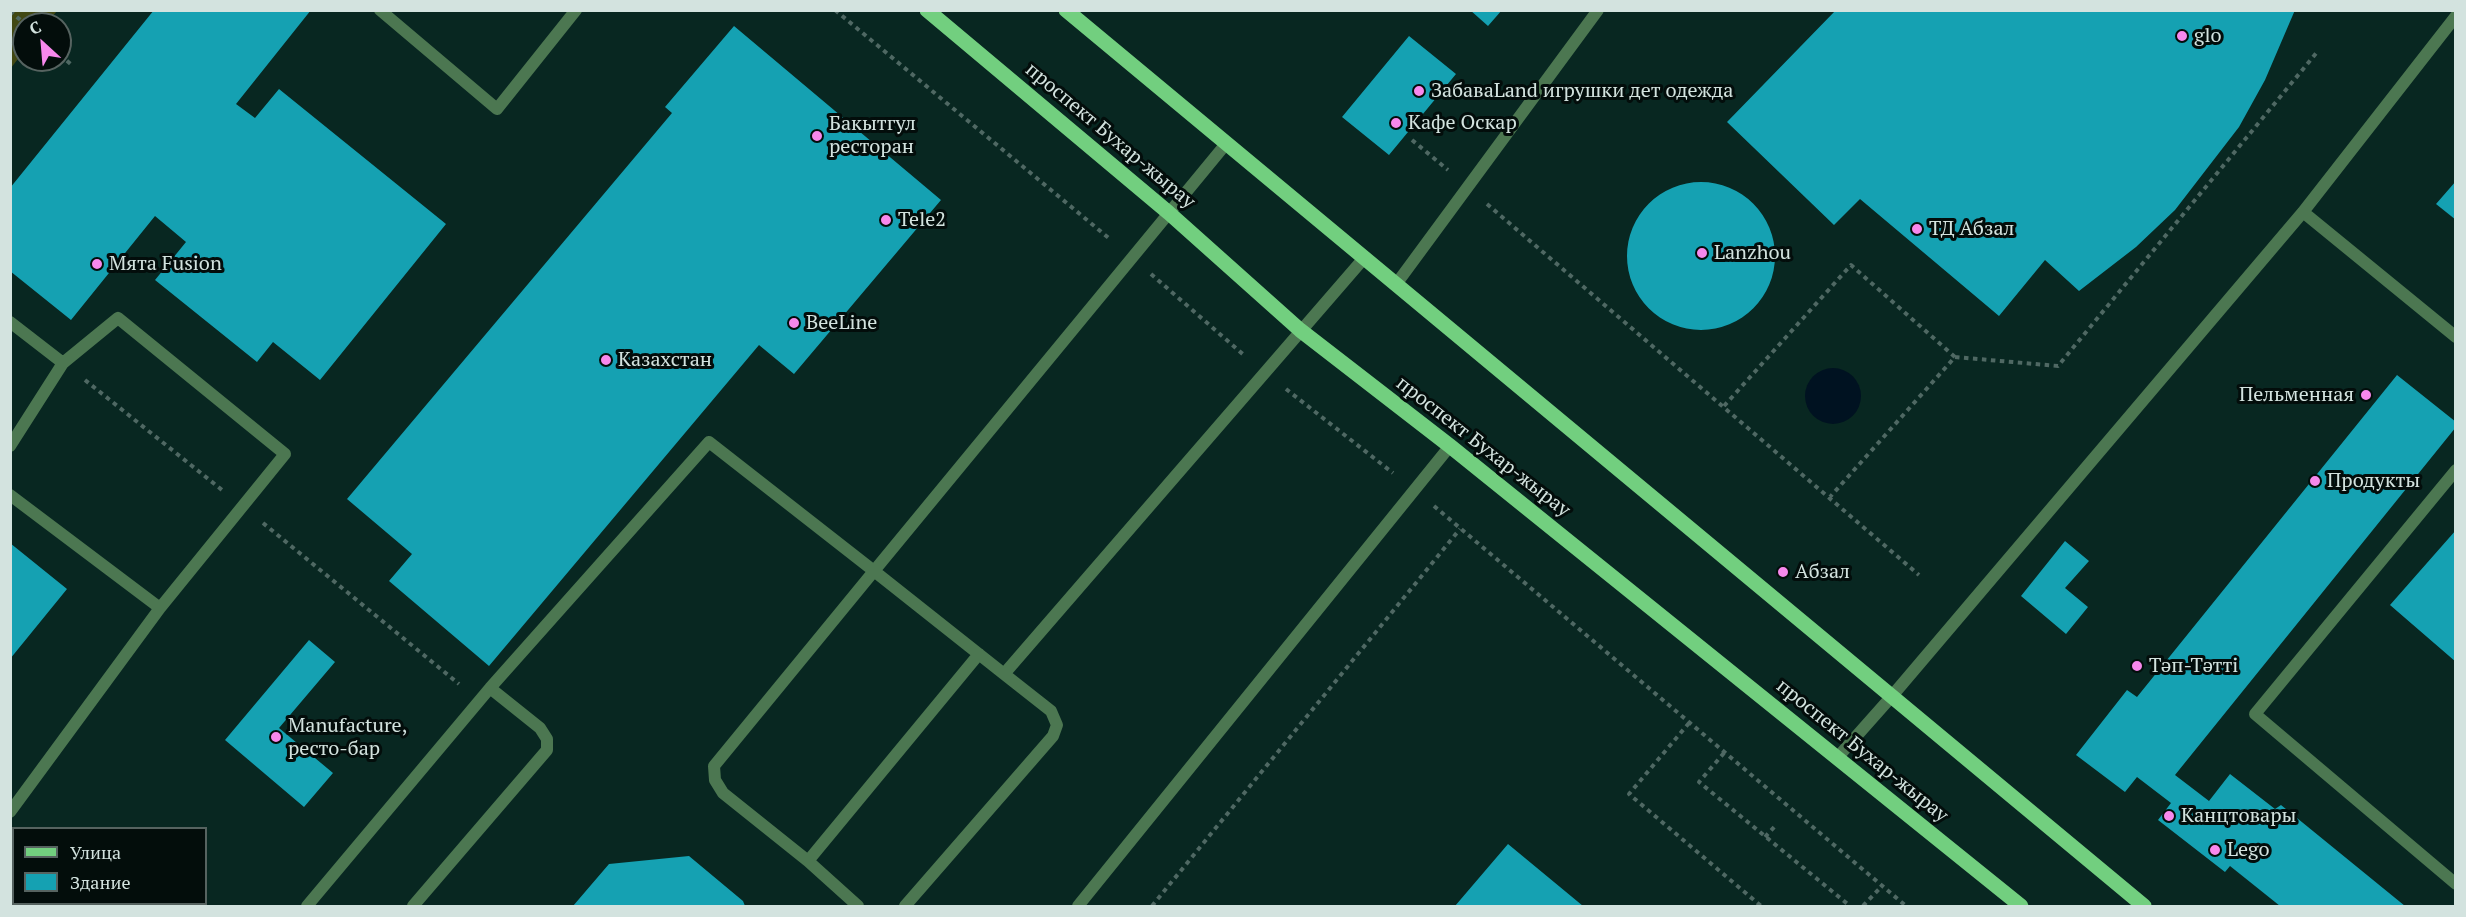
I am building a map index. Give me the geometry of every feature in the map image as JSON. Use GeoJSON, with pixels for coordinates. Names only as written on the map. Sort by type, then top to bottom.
{"type":"FeatureCollection","features":[{"type":"Feature","properties":{"kind":"main road","name":"проспект Бухар-жырау"},"geometry":{"type":"LineString","coordinates":[[927,10],[1169,213],[1300,330],[1450,446],[2021,906]]}},
{"type":"Feature","properties":{"kind":"main road"},"geometry":{"type":"LineString","coordinates":[[1066,10],[1225,145],[1365,256],[2144,906]]}},
{"type":"Feature","properties":{"kind":"street"},"geometry":{"type":"LineString","coordinates":[[380,10],[497,109],[576,10]]}},
{"type":"Feature","properties":{"kind":"street"},"geometry":{"type":"LineString","coordinates":[[1397,283],[1598,10]]}},
{"type":"Feature","properties":{"kind":"street"},"geometry":{"type":"LineString","coordinates":[[1837,758],[2303,212],[2456,16]]}},
{"type":"Feature","properties":{"kind":"street"},"geometry":{"type":"LineString","coordinates":[[858,906],[808,861],[723,793],[715,780],[714,766],[1225,145]]}},
{"type":"Feature","properties":{"kind":"street"},"geometry":{"type":"LineString","coordinates":[[2303,212],[2456,337]]}},
{"type":"Feature","properties":{"kind":"street"},"geometry":{"type":"LineString","coordinates":[[1004,674],[1263,371],[1365,256]]}},
{"type":"Feature","properties":{"kind":"street"},"geometry":{"type":"LineString","coordinates":[[10,446],[63,363],[118,318],[285,454],[160,608],[10,812]]}},
{"type":"Feature","properties":{"kind":"street"},"geometry":{"type":"LineString","coordinates":[[10,322],[63,363]]}},
{"type":"Feature","properties":{"kind":"street"},"geometry":{"type":"LineString","coordinates":[[307,906],[490,688],[709,442],[1051,711],[1057,725],[1053,736],[905,906]]}},
{"type":"Feature","properties":{"kind":"street"},"geometry":{"type":"LineString","coordinates":[[1077,906],[1450,446]]}},
{"type":"Feature","properties":{"kind":"street"},"geometry":{"type":"LineString","coordinates":[[2456,470],[2255,714],[2456,884]]}},
{"type":"Feature","properties":{"kind":"street"},"geometry":{"type":"LineString","coordinates":[[10,495],[160,608]]}},
{"type":"Feature","properties":{"kind":"street"},"geometry":{"type":"LineString","coordinates":[[808,861],[979,654]]}},
{"type":"Feature","properties":{"kind":"street"},"geometry":{"type":"LineString","coordinates":[[413,906],[547,750],[547,739],[540,728],[490,688]]}},
{"type":"Feature","properties":{"kind":"path"},"geometry":{"type":"LineString","coordinates":[[835,10],[1132,257],[1263,371],[1415,490],[1906,906]]}},
{"type":"Feature","properties":{"kind":"path"},"geometry":{"type":"LineString","coordinates":[[1724,406],[1851,265],[1955,357],[2058,366],[2318,51]]}},
{"type":"Feature","properties":{"kind":"path"},"geometry":{"type":"LineString","coordinates":[[1413,140],[1919,575]]}},
{"type":"Feature","properties":{"kind":"path"},"geometry":{"type":"LineString","coordinates":[[1830,497],[1955,357]]}},
{"type":"Feature","properties":{"kind":"path"},"geometry":{"type":"LineString","coordinates":[[63,363],[480,701]]}},
{"type":"Feature","properties":{"kind":"path"},"geometry":{"type":"LineString","coordinates":[[1152,906],[1460,529]]}},
{"type":"Feature","properties":{"kind":"path"},"geometry":{"type":"LineString","coordinates":[[1689,723],[1629,794],[1761,906]]}},
{"type":"Feature","properties":{"kind":"path"},"geometry":{"type":"LineString","coordinates":[[1724,753],[1699,782],[1850,906]]}},
{"type":"Feature","properties":{"kind":"path"},"geometry":{"type":"LineString","coordinates":[[1765,837],[1776,825]]}},
{"type":"Feature","properties":{"kind":"path"},"geometry":{"type":"LineString","coordinates":[[1863,906],[1882,886]]}},
{"type":"Feature","properties":{"kind":"green space"},"geometry":{"type":"Polygon","coordinates":[[[11,10],[57,11],[12,12],[11,68],[11,10]]]}},
{"type":"Feature","properties":{"kind":"water"},"geometry":{"type":"Polygon","coordinates":[[[1827,368],[1839,368],[1849,372],[1857,380],[1861,396],[1857,412],[1849,420],[1839,424],[1827,424],[1817,420],[1809,412],[1805,402],[1805,390],[1809,380],[1817,372],[1827,368]]]}},
{"type":"Feature","properties":{"kind":"building"},"geometry":{"type":"Polygon","coordinates":[[[154,10],[311,10],[236,104],[255,118],[279,89],[446,224],[320,380],[273,342],[257,362],[155,280],[186,242],[155,216],[71,320],[10,271],[10,188],[154,10]]]}},
{"type":"Feature","properties":{"kind":"building"},"geometry":{"type":"Polygon","coordinates":[[[1470,10],[1502,10],[1488,26],[1470,10]]]}},
{"type":"Feature","properties":{"kind":"building"},"geometry":{"type":"Polygon","coordinates":[[[1836,10],[2295,10],[2265,80],[2239,127],[2175,210],[2136,247],[2079,291],[2045,260],[1999,316],[1860,199],[1834,225],[1727,122],[1836,10]]]}},
{"type":"Feature","properties":{"kind":"building","name":"Казахстан"},"geometry":{"type":"Polygon","coordinates":[[[734,26],[941,200],[794,374],[759,345],[489,666],[389,581],[412,554],[347,499],[672,113],[665,107],[734,26]]]}},
{"type":"Feature","properties":{"kind":"building"},"geometry":{"type":"Polygon","coordinates":[[[1409,36],[1456,74],[1389,155],[1342,117],[1409,36]]]}},
{"type":"Feature","properties":{"kind":"building"},"geometry":{"type":"Polygon","coordinates":[[[2456,181],[2456,220],[2436,204],[2456,181]]]}},
{"type":"Feature","properties":{"kind":"building"},"geometry":{"type":"Polygon","coordinates":[[[1701,182],[1729,187],[1742,194],[1753,204],[1763,215],[1770,228],[1775,256],[1770,284],[1763,297],[1753,308],[1742,318],[1729,325],[1701,330],[1673,325],[1660,318],[1649,308],[1639,297],[1632,284],[1627,256],[1632,228],[1639,215],[1649,204],[1660,194],[1673,187],[1701,182]]]}},
{"type":"Feature","properties":{"kind":"building"},"geometry":{"type":"Polygon","coordinates":[[[2397,375],[2456,422],[2456,427],[2175,775],[2209,801],[2230,774],[2275,809],[2281,805],[2405,906],[2280,906],[2230,866],[2225,872],[2158,820],[2171,803],[2137,777],[2125,792],[2076,755],[2127,690],[2137,697],[2397,375]]]}},
{"type":"Feature","properties":{"kind":"building"},"geometry":{"type":"Polygon","coordinates":[[[2456,530],[2456,662],[2390,605],[2456,530]]]}},
{"type":"Feature","properties":{"kind":"building"},"geometry":{"type":"Polygon","coordinates":[[[2065,541],[2089,561],[2065,588],[2088,607],[2066,634],[2021,596],[2065,541]]]}},
{"type":"Feature","properties":{"kind":"building"},"geometry":{"type":"Polygon","coordinates":[[[10,543],[67,589],[10,659],[10,543]]]}},
{"type":"Feature","properties":{"kind":"building"},"geometry":{"type":"Polygon","coordinates":[[[309,640],[335,662],[279,728],[333,773],[304,807],[225,740],[309,640]]]}},
{"type":"Feature","properties":{"kind":"building"},"geometry":{"type":"Polygon","coordinates":[[[1508,844],[1583,906],[1455,906],[1508,844]]]}},
{"type":"Feature","properties":{"kind":"building"},"geometry":{"type":"Polygon","coordinates":[[[689,856],[743,901],[745,906],[573,906],[609,864],[689,856]]]}},
{"type":"Feature","properties":{"kind":"place","name":"glo"},"geometry":{"type":"Point","coordinates":[2182,36]}},
{"type":"Feature","properties":{"kind":"place","name":"ЗабаваLand игрушки дет одежда"},"geometry":{"type":"Point","coordinates":[1419,91]}},
{"type":"Feature","properties":{"kind":"place","name":"Кафе Оскар"},"geometry":{"type":"Point","coordinates":[1396,123]}},
{"type":"Feature","properties":{"kind":"place","name":"Бакытгул ресторан"},"geometry":{"type":"Point","coordinates":[817,136]}},
{"type":"Feature","properties":{"kind":"place","name":"Tele2"},"geometry":{"type":"Point","coordinates":[886,220]}},
{"type":"Feature","properties":{"kind":"place","name":"ТД Абзал"},"geometry":{"type":"Point","coordinates":[1917,229]}},
{"type":"Feature","properties":{"kind":"place","name":"Lanzhou"},"geometry":{"type":"Point","coordinates":[1702,253]}},
{"type":"Feature","properties":{"kind":"place","name":"Мята Fusion"},"geometry":{"type":"Point","coordinates":[97,264]}},
{"type":"Feature","properties":{"kind":"place","name":"BeeLine"},"geometry":{"type":"Point","coordinates":[794,323]}},
{"type":"Feature","properties":{"kind":"place","name":"Казахстан"},"geometry":{"type":"Point","coordinates":[606,360]}},
{"type":"Feature","properties":{"kind":"place","name":"Пельменная"},"geometry":{"type":"Point","coordinates":[2366,395]}},
{"type":"Feature","properties":{"kind":"place","name":"Продукты"},"geometry":{"type":"Point","coordinates":[2315,481]}},
{"type":"Feature","properties":{"kind":"place","name":"Абзал"},"geometry":{"type":"Point","coordinates":[1783,572]}},
{"type":"Feature","properties":{"kind":"place","name":"Тәп-Тәтті"},"geometry":{"type":"Point","coordinates":[2137,666]}},
{"type":"Feature","properties":{"kind":"place","name":"Manufacture, ресто-бар"},"geometry":{"type":"Point","coordinates":[276,737]}},
{"type":"Feature","properties":{"kind":"place","name":"Канцтовары"},"geometry":{"type":"Point","coordinates":[2169,816]}},
{"type":"Feature","properties":{"kind":"place","name":"Lego"},"geometry":{"type":"Point","coordinates":[2215,850]}}]}
